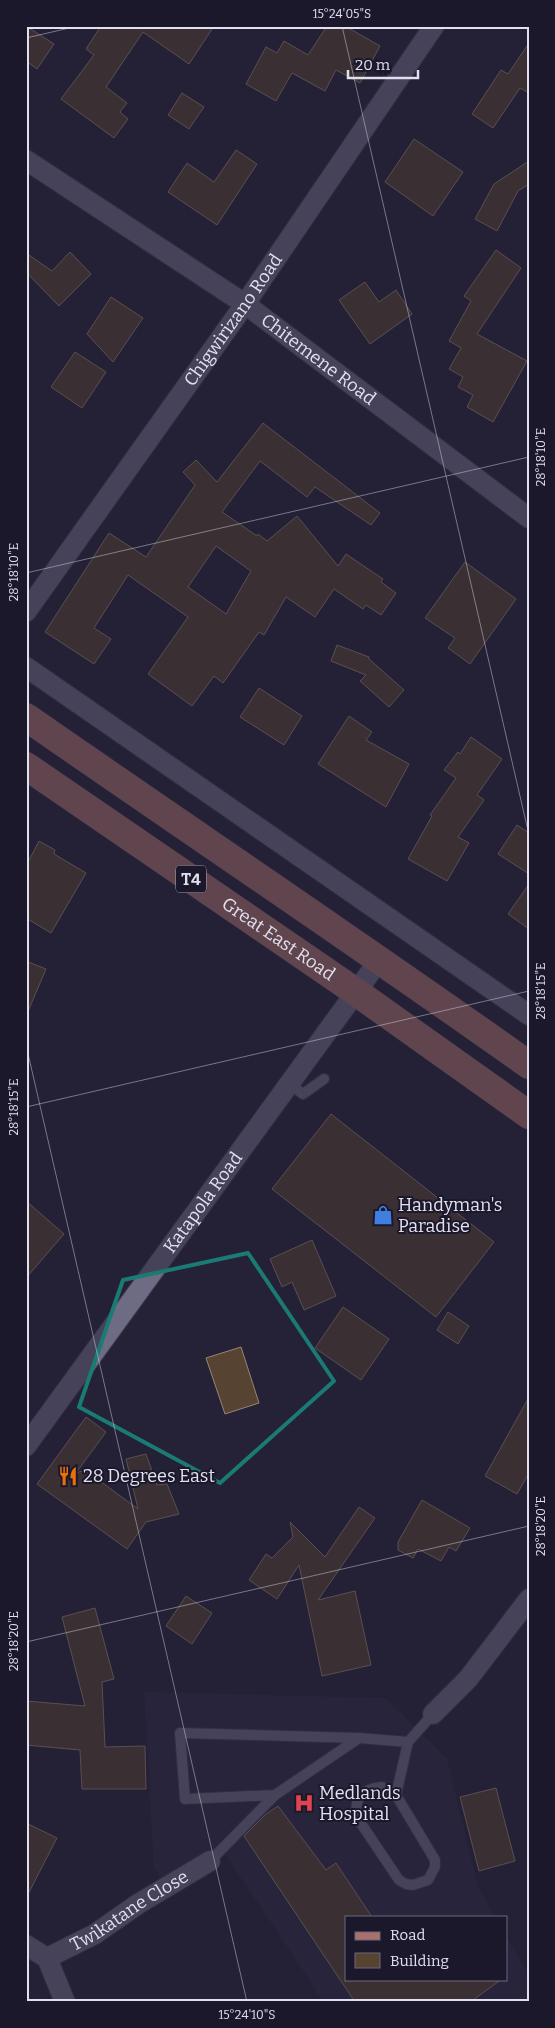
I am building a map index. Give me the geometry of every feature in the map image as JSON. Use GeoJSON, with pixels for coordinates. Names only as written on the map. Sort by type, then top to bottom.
{"type":"FeatureCollection","features":[{"type":"Feature","properties":{"kind":"main road","name":"T4"},"geometry":{"type":"LineString","coordinates":[[26,717],[152,805],[380,959],[529,1065]]}},
{"type":"Feature","properties":{"kind":"main road","name":"Great East Road"},"geometry":{"type":"LineString","coordinates":[[26,766],[356,992],[529,1115]]}},
{"type":"Feature","properties":{"kind":"street","name":"Chigwirizano Road"},"geometry":{"type":"LineString","coordinates":[[26,612],[245,304],[434,26]]}},
{"type":"Feature","properties":{"kind":"street","name":"Chitemene Road"},"geometry":{"type":"LineString","coordinates":[[26,160],[245,304],[529,518]]}},
{"type":"Feature","properties":{"kind":"street"},"geometry":{"type":"LineString","coordinates":[[26,667],[529,1016]]}},
{"type":"Feature","properties":{"kind":"street","name":"Katapola Road"},"geometry":{"type":"LineString","coordinates":[[26,1446],[380,959]]}},
{"type":"Feature","properties":{"kind":"street"},"geometry":{"type":"LineString","coordinates":[[433,1714],[468,1679],[529,1599]]}},
{"type":"Feature","properties":{"kind":"street","name":"Twikatane Close"},"geometry":{"type":"LineString","coordinates":[[48,1958],[95,1934],[138,1904],[210,1861]]}},
{"type":"Feature","properties":{"kind":"street"},"geometry":{"type":"LineString","coordinates":[[26,1945],[48,1958],[64,2002]]}},
{"type":"Feature","properties":{"kind":"lane"},"geometry":{"type":"LineString","coordinates":[[290,1084],[302,1094],[324,1079]]}},
{"type":"Feature","properties":{"kind":"lane"},"geometry":{"type":"LineString","coordinates":[[396,1795],[382,1787],[366,1790],[356,1803],[358,1819],[399,1880],[413,1885],[421,1884],[432,1874],[435,1860],[396,1795],[408,1742],[433,1714]]}},
{"type":"Feature","properties":{"kind":"lane"},"geometry":{"type":"LineString","coordinates":[[275,1795],[185,1799],[180,1733],[360,1738],[408,1742]]}},
{"type":"Feature","properties":{"kind":"lane"},"geometry":{"type":"LineString","coordinates":[[210,1861],[275,1795],[360,1738]]}},
{"type":"Feature","properties":{"kind":"highlighted area"},"geometry":{"type":"Polygon","coordinates":[[[248,1253],[334,1381],[220,1483],[79,1407],[123,1280],[248,1253]]]}},
{"type":"Feature","properties":{"kind":"shaded area","name":"Medlands Hospital"},"geometry":{"type":"Polygon","coordinates":[[[144,1692],[385,1698],[447,1759],[478,1887],[494,1916],[345,1916],[345,1980],[508,1980],[508,1939],[529,1975],[529,1997],[521,2002],[324,2002],[221,1848],[162,1880],[154,1869],[144,1692]]]}},
{"type":"Feature","properties":{"kind":"building"},"geometry":{"type":"Polygon","coordinates":[[[26,26],[54,44],[37,69],[26,61],[26,26]]]}},
{"type":"Feature","properties":{"kind":"building"},"geometry":{"type":"Polygon","coordinates":[[[101,26],[214,26],[189,64],[143,32],[106,87],[127,103],[120,112],[128,119],[114,138],[61,99],[94,55],[86,49],[101,26]]]}},
{"type":"Feature","properties":{"kind":"building"},"geometry":{"type":"Polygon","coordinates":[[[327,26],[345,26],[380,46],[360,83],[336,70],[325,91],[292,73],[276,101],[246,84],[266,47],[277,53],[284,41],[308,55],[327,26]]]}},
{"type":"Feature","properties":{"kind":"building"},"geometry":{"type":"Polygon","coordinates":[[[529,43],[529,93],[520,88],[493,128],[472,114],[501,70],[508,74],[529,43]]]}},
{"type":"Feature","properties":{"kind":"building"},"geometry":{"type":"Polygon","coordinates":[[[182,93],[204,107],[189,129],[168,115],[182,93]]]}},
{"type":"Feature","properties":{"kind":"building"},"geometry":{"type":"Polygon","coordinates":[[[414,139],[463,172],[433,216],[385,182],[414,139]]]}},
{"type":"Feature","properties":{"kind":"building"},"geometry":{"type":"Polygon","coordinates":[[[236,150],[257,164],[217,225],[168,192],[187,163],[214,182],[236,150]]]}},
{"type":"Feature","properties":{"kind":"building"},"geometry":{"type":"Polygon","coordinates":[[[529,161],[529,184],[518,191],[497,231],[475,219],[494,184],[529,161]]]}},
{"type":"Feature","properties":{"kind":"building"},"geometry":{"type":"Polygon","coordinates":[[[496,250],[521,268],[477,334],[527,361],[493,422],[467,407],[473,395],[458,387],[463,377],[449,369],[461,348],[449,341],[471,301],[464,296],[496,250]]]}},
{"type":"Feature","properties":{"kind":"building"},"geometry":{"type":"Polygon","coordinates":[[[70,252],[91,274],[59,306],[26,272],[26,253],[52,271],[70,252]]]}},
{"type":"Feature","properties":{"kind":"building"},"geometry":{"type":"Polygon","coordinates":[[[365,282],[379,302],[396,290],[412,314],[370,344],[339,300],[365,282]]]}},
{"type":"Feature","properties":{"kind":"building"},"geometry":{"type":"Polygon","coordinates":[[[111,297],[143,318],[113,362],[87,334],[111,297]]]}},
{"type":"Feature","properties":{"kind":"building"},"geometry":{"type":"Polygon","coordinates":[[[75,352],[106,372],[82,408],[51,387],[75,352]]]}},
{"type":"Feature","properties":{"kind":"building"},"geometry":{"type":"Polygon","coordinates":[[[263,423],[380,513],[371,525],[315,487],[307,497],[260,461],[222,512],[267,541],[297,516],[338,566],[346,554],[383,579],[381,582],[396,593],[381,615],[366,605],[363,609],[334,589],[315,617],[286,597],[264,635],[259,632],[223,683],[214,676],[192,706],[148,674],[188,617],[128,575],[94,628],[111,639],[94,664],[45,632],[109,533],[146,557],[195,485],[183,472],[196,460],[217,482],[263,423]],[[216,546],[188,587],[226,614],[251,571],[216,546]]]}},
{"type":"Feature","properties":{"kind":"building"},"geometry":{"type":"Polygon","coordinates":[[[465,562],[516,599],[470,664],[448,648],[455,638],[425,618],[465,562]]]}},
{"type":"Feature","properties":{"kind":"building"},"geometry":{"type":"Polygon","coordinates":[[[337,645],[369,657],[404,690],[389,707],[360,681],[366,675],[331,661],[337,645]]]}},
{"type":"Feature","properties":{"kind":"building"},"geometry":{"type":"Polygon","coordinates":[[[259,688],[302,716],[284,745],[240,717],[259,688]]]}},
{"type":"Feature","properties":{"kind":"building"},"geometry":{"type":"Polygon","coordinates":[[[349,716],[372,732],[366,740],[409,764],[386,807],[318,764],[349,716]]]}},
{"type":"Feature","properties":{"kind":"building"},"geometry":{"type":"Polygon","coordinates":[[[471,737],[502,759],[477,795],[484,800],[458,837],[469,843],[447,881],[408,859],[432,816],[430,815],[456,778],[444,770],[458,752],[460,754],[471,737]]]}},
{"type":"Feature","properties":{"kind":"building"},"geometry":{"type":"Polygon","coordinates":[[[517,825],[529,833],[529,874],[498,854],[517,825]]]}},
{"type":"Feature","properties":{"kind":"building"},"geometry":{"type":"Polygon","coordinates":[[[39,841],[55,850],[54,854],[86,873],[51,933],[26,918],[26,866],[39,841]]]}},
{"type":"Feature","properties":{"kind":"building"},"geometry":{"type":"Polygon","coordinates":[[[529,884],[529,929],[508,914],[529,884]]]}},
{"type":"Feature","properties":{"kind":"building"},"geometry":{"type":"Polygon","coordinates":[[[26,961],[46,969],[26,1016],[26,961]]]}},
{"type":"Feature","properties":{"kind":"building","name":"Handyman's Paradise"},"geometry":{"type":"Polygon","coordinates":[[[331,1114],[494,1242],[436,1317],[272,1189],[331,1114]]]}},
{"type":"Feature","properties":{"kind":"building"},"geometry":{"type":"Polygon","coordinates":[[[26,1201],[64,1234],[26,1278],[26,1201]]]}},
{"type":"Feature","properties":{"kind":"building"},"geometry":{"type":"Polygon","coordinates":[[[312,1240],[336,1296],[304,1310],[292,1282],[282,1287],[270,1259],[312,1240]]]}},
{"type":"Feature","properties":{"kind":"building"},"geometry":{"type":"Polygon","coordinates":[[[343,1307],[389,1339],[361,1380],[315,1348],[343,1307]]]}},
{"type":"Feature","properties":{"kind":"building"},"geometry":{"type":"Polygon","coordinates":[[[448,1312],[469,1326],[458,1344],[437,1330],[448,1312]]]}},
{"type":"Feature","properties":{"kind":"building"},"geometry":{"type":"Polygon","coordinates":[[[241,1347],[259,1403],[225,1414],[206,1358],[241,1347]]]}},
{"type":"Feature","properties":{"kind":"building"},"geometry":{"type":"Polygon","coordinates":[[[529,1397],[529,1473],[517,1494],[485,1476],[529,1397]]]}},
{"type":"Feature","properties":{"kind":"building","name":"28 Degrees East"},"geometry":{"type":"Polygon","coordinates":[[[86,1417],[106,1432],[76,1473],[85,1470],[138,1509],[126,1459],[146,1454],[157,1485],[167,1484],[179,1514],[146,1522],[127,1549],[37,1484],[86,1417]]]}},
{"type":"Feature","properties":{"kind":"building"},"geometry":{"type":"Polygon","coordinates":[[[422,1500],[470,1528],[456,1551],[449,1547],[441,1561],[418,1549],[413,1558],[398,1550],[398,1542],[422,1500]]]}},
{"type":"Feature","properties":{"kind":"building"},"geometry":{"type":"Polygon","coordinates":[[[359,1507],[375,1518],[318,1600],[355,1591],[371,1665],[322,1676],[299,1565],[277,1599],[249,1580],[266,1554],[272,1558],[293,1537],[290,1522],[325,1557],[359,1507]]]}},
{"type":"Feature","properties":{"kind":"building"},"geometry":{"type":"Polygon","coordinates":[[[186,1596],[212,1613],[192,1644],[166,1626],[186,1596]]]}},
{"type":"Feature","properties":{"kind":"building"},"geometry":{"type":"Polygon","coordinates":[[[95,1608],[114,1679],[102,1682],[105,1747],[145,1746],[146,1789],[82,1789],[80,1750],[26,1745],[26,1701],[85,1706],[62,1617],[95,1608]]]}},
{"type":"Feature","properties":{"kind":"building"},"geometry":{"type":"Polygon","coordinates":[[[496,1788],[515,1861],[479,1871],[460,1797],[496,1788]]]}},
{"type":"Feature","properties":{"kind":"building"},"geometry":{"type":"Polygon","coordinates":[[[278,1806],[326,1870],[336,1863],[371,1916],[345,1916],[345,1980],[501,1980],[470,2002],[355,2002],[244,1836],[266,1814],[278,1806]]]}},
{"type":"Feature","properties":{"kind":"building"},"geometry":{"type":"Polygon","coordinates":[[[26,1823],[57,1838],[26,1898],[26,1823]]]}},
{"type":"Feature","properties":{"kind":"place","name":"Handyman's Paradise"},"geometry":{"type":"Point","coordinates":[383,1215]}},
{"type":"Feature","properties":{"kind":"place","name":"28 Degrees East"},"geometry":{"type":"Point","coordinates":[68,1476]}},
{"type":"Feature","properties":{"kind":"place","name":"Medlands Hospital"},"geometry":{"type":"Point","coordinates":[304,1803]}}]}
